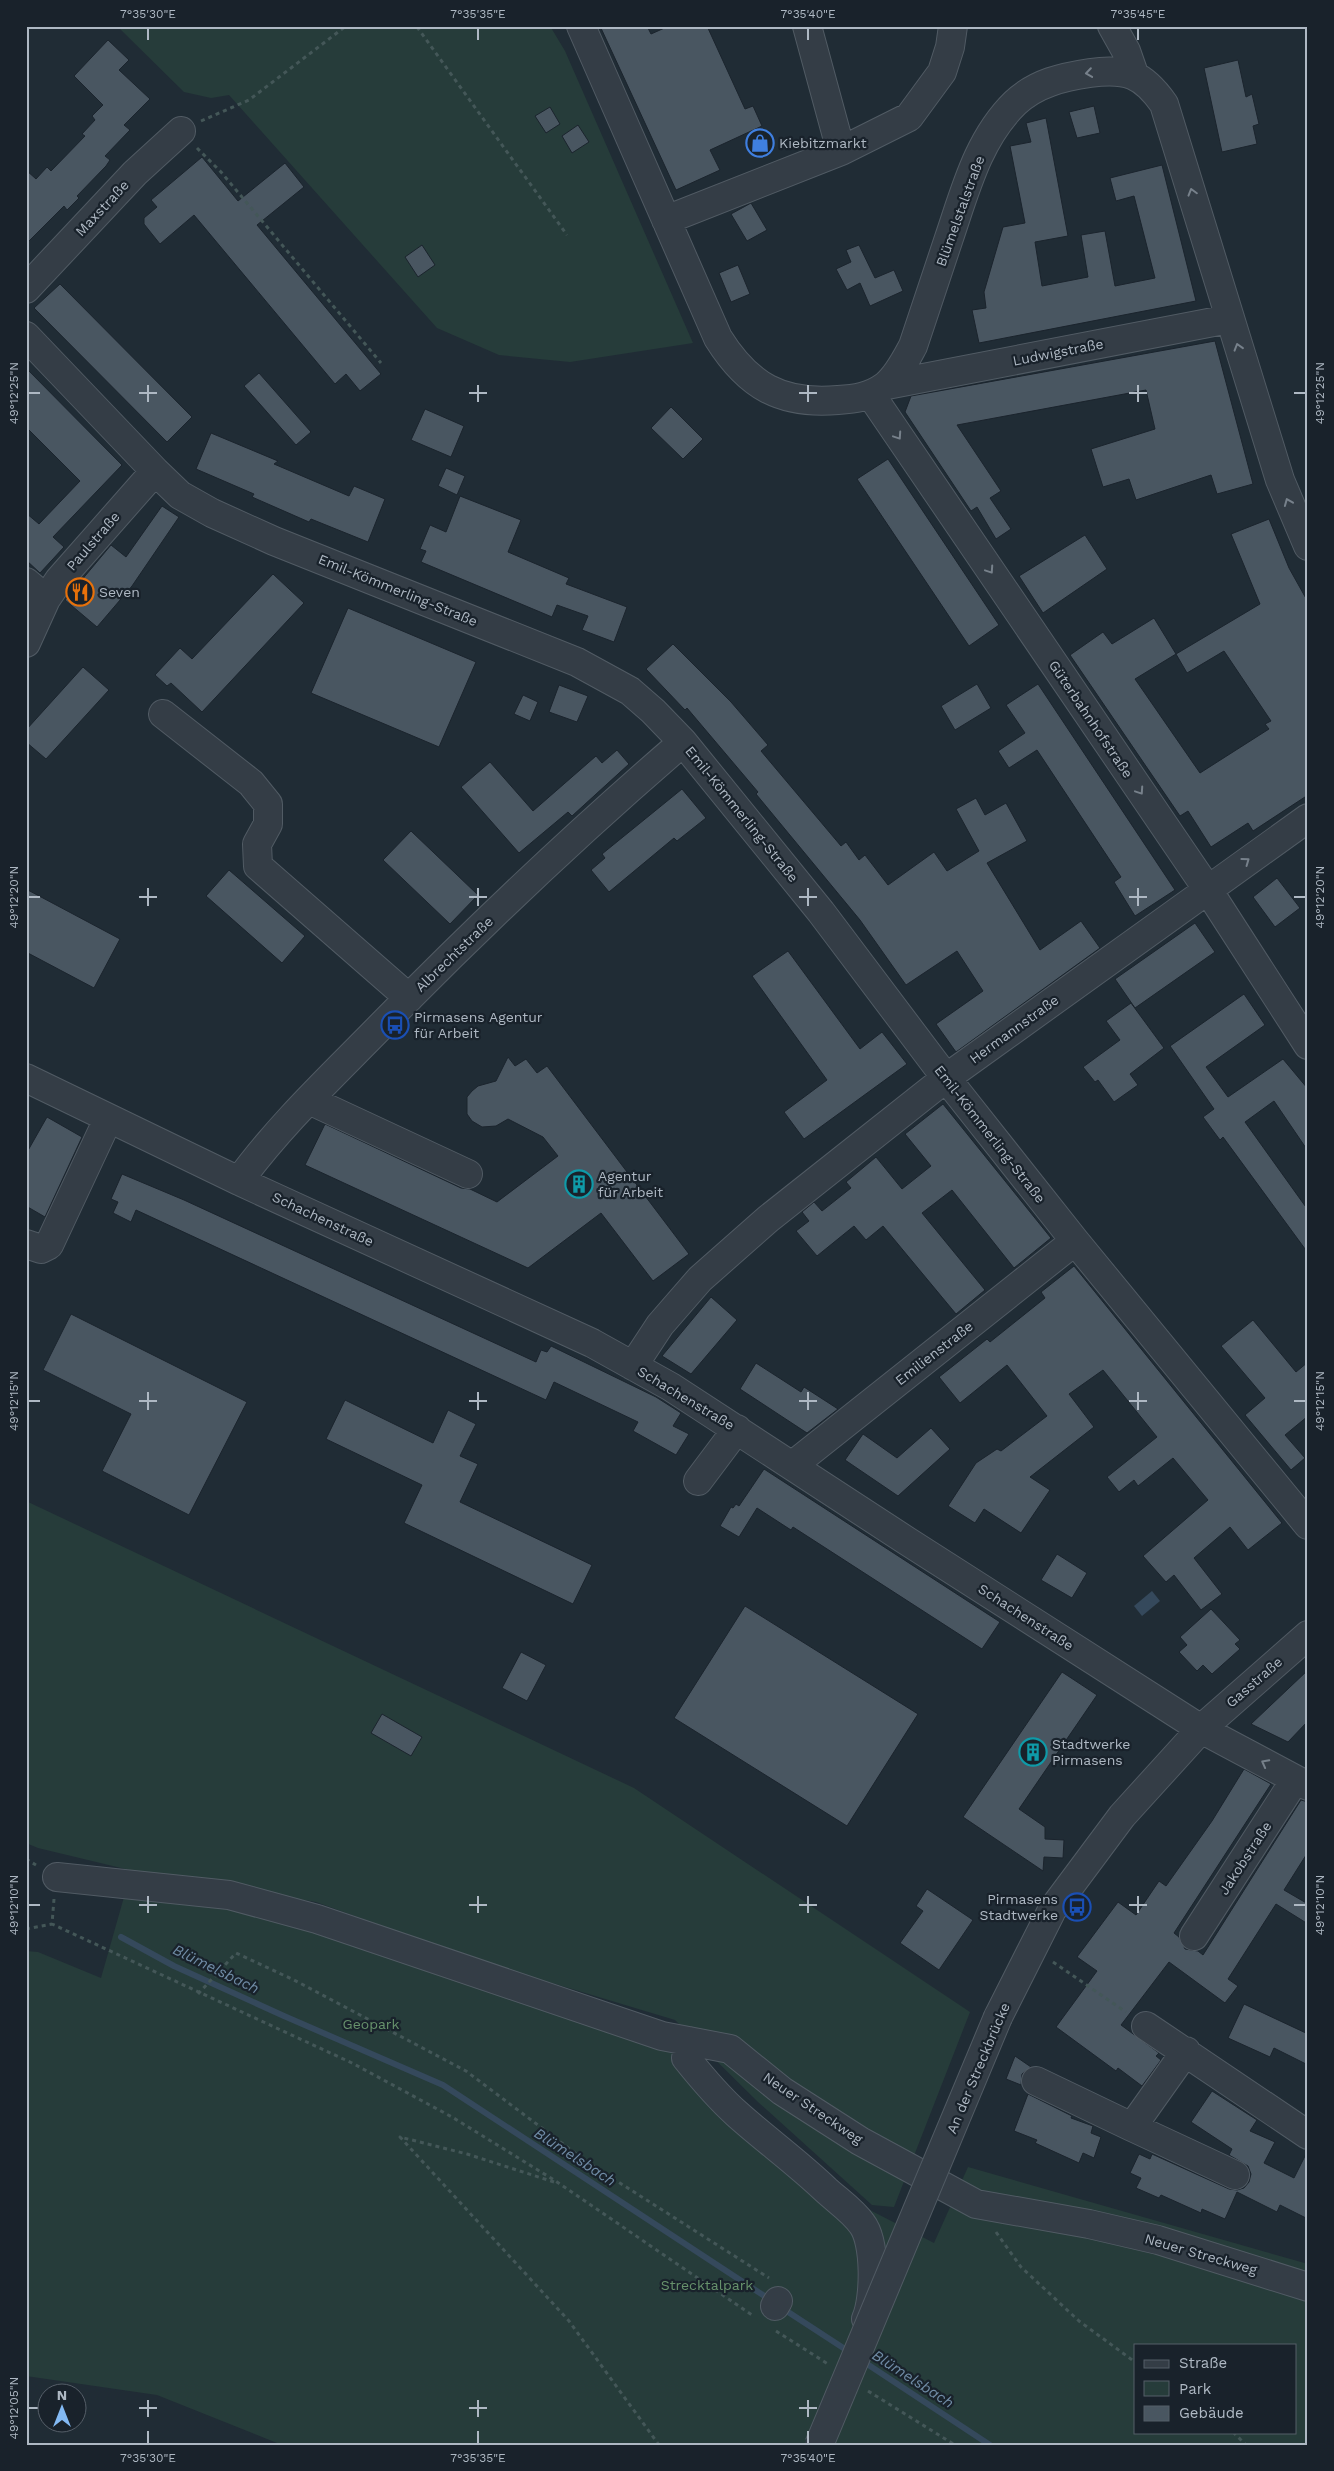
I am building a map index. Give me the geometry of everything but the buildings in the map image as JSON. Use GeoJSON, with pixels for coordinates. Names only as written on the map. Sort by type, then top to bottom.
{"type":"FeatureCollection","features":[{"type":"Feature","properties":{"kind":"street"},"geometry":{"type":"LineString","coordinates":[[581,26],[718,338],[732,361],[748,377],[769,391],[795,399],[824,402],[879,390]]}},
{"type":"Feature","properties":{"kind":"street"},"geometry":{"type":"LineString","coordinates":[[807,26],[840,151]]}},
{"type":"Feature","properties":{"kind":"street"},"geometry":{"type":"LineString","coordinates":[[666,220],[840,151],[909,117],[942,72],[950,48],[953,26]]}},
{"type":"Feature","properties":{"kind":"street"},"geometry":{"type":"LineString","coordinates":[[1112,26],[1126,52],[1134,74],[1154,90],[1164,104],[1280,480],[1308,546]]}},
{"type":"Feature","properties":{"kind":"street","name":"Blümelstalstraße"},"geometry":{"type":"LineString","coordinates":[[879,390],[914,346],[966,186],[981,151],[997,123],[1015,103],[1038,86],[1066,76],[1097,72],[1134,74]]}},
{"type":"Feature","properties":{"kind":"street","name":"Maxstraße"},"geometry":{"type":"LineString","coordinates":[[26,289],[135,173],[180,130]]}},
{"type":"Feature","properties":{"kind":"street","name":"Ludwigstraße"},"geometry":{"type":"LineString","coordinates":[[879,390],[1229,319]]}},
{"type":"Feature","properties":{"kind":"street","name":"Emil-Kömmerling-Straße"},"geometry":{"type":"LineString","coordinates":[[26,336],[155,472],[180,495],[212,513],[274,541],[577,662],[606,676],[630,691],[654,711],[683,742],[822,912],[946,1078],[1075,1242],[1308,1525]]}},
{"type":"Feature","properties":{"kind":"street","name":"Güterbahnhofstraße"},"geometry":{"type":"LineString","coordinates":[[879,390],[1308,1045]]}},
{"type":"Feature","properties":{"kind":"street","name":"Paulstraße"},"geometry":{"type":"LineString","coordinates":[[26,643],[36,591],[59,580],[155,472]]}},
{"type":"Feature","properties":{"kind":"street"},"geometry":{"type":"LineString","coordinates":[[163,714],[251,783],[268,804],[268,824],[257,844],[258,866],[409,998]]}},
{"type":"Feature","properties":{"kind":"street","name":"Albrechtstraße"},"geometry":{"type":"LineString","coordinates":[[239,1181],[275,1135],[409,998],[589,825],[683,742]]}},
{"type":"Feature","properties":{"kind":"street","name":"Hermannstraße"},"geometry":{"type":"LineString","coordinates":[[633,1366],[660,1325],[700,1279],[768,1219],[946,1078],[1308,818]]}},
{"type":"Feature","properties":{"kind":"street","name":"Schachenstraße"},"geometry":{"type":"LineString","coordinates":[[26,1078],[239,1181],[536,1316],[671,1386],[907,1541],[1201,1729],[1302,1783]]}},
{"type":"Feature","properties":{"kind":"street"},"geometry":{"type":"LineString","coordinates":[[309,1100],[468,1174]]}},
{"type":"Feature","properties":{"kind":"street"},"geometry":{"type":"LineString","coordinates":[[26,1244],[41,1249],[49,1245],[108,1119]]}},
{"type":"Feature","properties":{"kind":"street","name":"Emilienstraße"},"geometry":{"type":"LineString","coordinates":[[793,1465],[1075,1242]]}},
{"type":"Feature","properties":{"kind":"street"},"geometry":{"type":"LineString","coordinates":[[698,1481],[737,1429]]}},
{"type":"Feature","properties":{"kind":"street","name":"Gasstraße"},"geometry":{"type":"LineString","coordinates":[[1201,1729],[1308,1635]]}},
{"type":"Feature","properties":{"kind":"street","name":"An der Streckbrücke"},"geometry":{"type":"LineString","coordinates":[[819,2445],[998,2017],[1052,1910],[1083,1866],[1127,1810],[1201,1729]]}},
{"type":"Feature","properties":{"kind":"street","name":"Jakobstraße"},"geometry":{"type":"LineString","coordinates":[[1194,1936],[1302,1783]]}},
{"type":"Feature","properties":{"kind":"street","name":"Neuer Streckweg"},"geometry":{"type":"LineString","coordinates":[[57,1877],[229,1895],[317,1919],[662,2036],[730,2049],[782,2091],[860,2141],[976,2204],[1089,2224],[1158,2240],[1308,2287]]}},
{"type":"Feature","properties":{"kind":"street"},"geometry":{"type":"LineString","coordinates":[[1146,2026],[1186,2051],[1308,2135]]}},
{"type":"Feature","properties":{"kind":"street"},"geometry":{"type":"LineString","coordinates":[[689,2041],[686,2058],[708,2086],[737,2114],[798,2162],[862,2224],[870,2240],[872,2295],[868,2314],[848,2360]]}},
{"type":"Feature","properties":{"kind":"street"},"geometry":{"type":"LineString","coordinates":[[1132,2127],[1186,2051]]}},
{"type":"Feature","properties":{"kind":"street"},"geometry":{"type":"LineString","coordinates":[[1036,2082],[1235,2175]]}},
{"type":"Feature","properties":{"kind":"path"},"geometry":{"type":"LineString","coordinates":[[346,26],[249,100],[180,130],[221,172],[381,363]]}},
{"type":"Feature","properties":{"kind":"path"},"geometry":{"type":"LineString","coordinates":[[417,27],[567,235]]}},
{"type":"Feature","properties":{"kind":"path"},"geometry":{"type":"LineString","coordinates":[[52,1924],[57,1877]]}},
{"type":"Feature","properties":{"kind":"path"},"geometry":{"type":"LineString","coordinates":[[26,1929],[52,1924],[198,1994],[352,2063],[452,2117],[558,2183],[770,2301],[466,2071],[294,1980],[236,1953],[198,1994]]}},
{"type":"Feature","properties":{"kind":"path"},"geometry":{"type":"LineString","coordinates":[[1032,1948],[1146,2026]]}},
{"type":"Feature","properties":{"kind":"path"},"geometry":{"type":"LineString","coordinates":[[558,2183],[467,2154],[400,2137],[569,2321],[659,2445]]}},
{"type":"Feature","properties":{"kind":"path"},"geometry":{"type":"LineString","coordinates":[[976,2204],[1021,2267],[1079,2321],[1134,2361]]}},
{"type":"Feature","properties":{"kind":"path"},"geometry":{"type":"LineString","coordinates":[[1236,2434],[1246,2445]]}},
{"type":"Feature","properties":{"kind":"green space"},"geometry":{"type":"Polygon","coordinates":[[[117,26],[550,26],[565,51],[693,343],[570,362],[499,355],[437,328],[229,95],[211,98],[184,92],[117,26]]]}},
{"type":"Feature","properties":{"kind":"green space"},"geometry":{"type":"Polygon","coordinates":[[[26,1501],[634,1788],[970,2012],[894,2207],[872,2205],[758,2102],[675,2020],[479,1961],[316,1902],[142,1873],[38,1848],[26,1843],[26,1501]]]}},
{"type":"Feature","properties":{"kind":"green space","name":"Strecktalpark"},"geometry":{"type":"Polygon","coordinates":[[[126,1890],[262,1907],[679,2046],[866,2208],[934,2243],[968,2167],[1308,2264],[1308,2445],[282,2445],[157,2395],[26,2376],[26,1951],[38,1952],[101,1978],[126,1890]]]}},
{"type":"Feature","properties":{"kind":"water"},"geometry":{"type":"Polygon","coordinates":[[[1152,1591],[1160,1601],[1142,1616],[1134,1606],[1152,1591]]]}},
{"type":"Feature","properties":{"kind":"waterway","name":"Blümelsbach"},"geometry":{"type":"LineString","coordinates":[[121,1937],[174,1966],[443,2085],[772,2301]]}},
{"type":"Feature","properties":{"kind":"waterway","name":"Blümelsbach"},"geometry":{"type":"LineString","coordinates":[[782,2308],[851,2353]]}},
{"type":"Feature","properties":{"kind":"waterway","name":"Blümelsbach"},"geometry":{"type":"LineString","coordinates":[[861,2360],[990,2445]]}},
{"type":"Feature","properties":{"kind":"place","name":"Kiebitzmarkt"},"geometry":{"type":"Point","coordinates":[760,143]}},
{"type":"Feature","properties":{"kind":"place","name":"Seven"},"geometry":{"type":"Point","coordinates":[80,592]}},
{"type":"Feature","properties":{"kind":"place","name":"Pirmasens Agentur für Arbeit"},"geometry":{"type":"Point","coordinates":[395,1025]}},
{"type":"Feature","properties":{"kind":"place","name":"Agentur für Arbeit"},"geometry":{"type":"Point","coordinates":[579,1184]}},
{"type":"Feature","properties":{"kind":"place","name":"Stadtwerke Pirmasens"},"geometry":{"type":"Point","coordinates":[1033,1752]}},
{"type":"Feature","properties":{"kind":"place","name":"Pirmasens Stadtwerke"},"geometry":{"type":"Point","coordinates":[1077,1907]}},
{"type":"Feature","properties":{"kind":"park label","name":"Geopark"},"geometry":{"type":"Point","coordinates":[371,2024]}}]}
